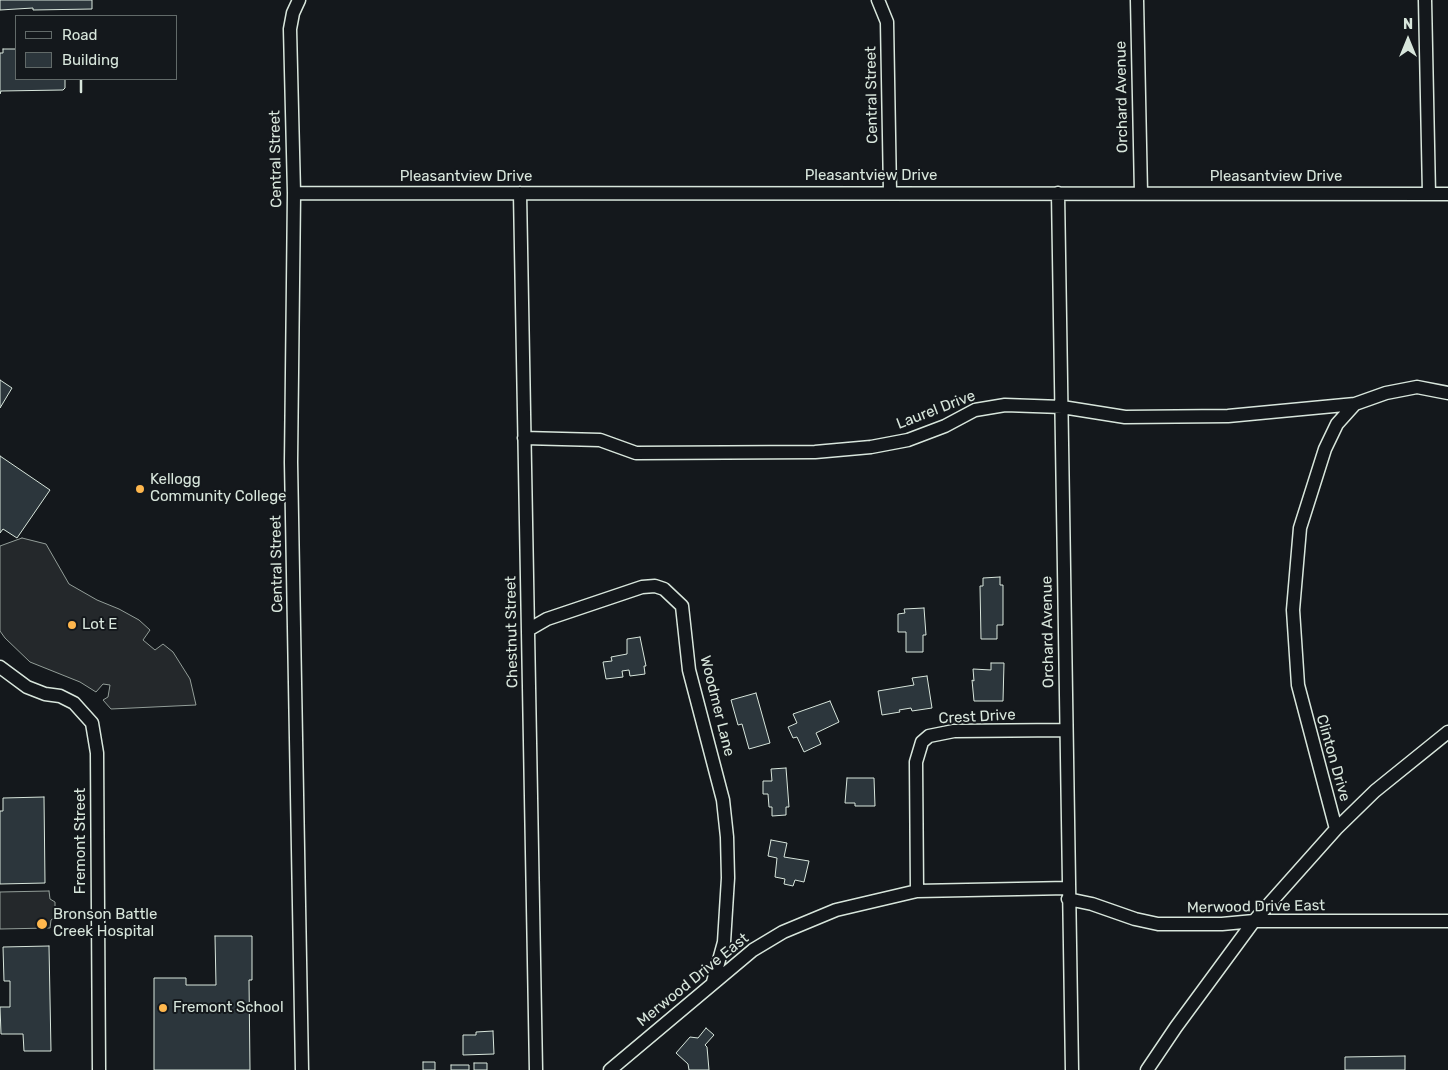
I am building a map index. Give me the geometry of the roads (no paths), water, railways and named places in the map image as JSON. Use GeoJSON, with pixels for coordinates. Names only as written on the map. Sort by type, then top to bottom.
{"type":"FeatureCollection","features":[{"type":"Feature","properties":{"kind":"street","name":"Central Street"},"geometry":{"type":"LineString","coordinates":[[299,0],[293,13],[290,29],[294,193],[291,462],[302,1070]]}},
{"type":"Feature","properties":{"kind":"street","name":"Central Street"},"geometry":{"type":"LineString","coordinates":[[878,0],[887,22],[890,192]]}},
{"type":"Feature","properties":{"kind":"street","name":"Orchard Avenue"},"geometry":{"type":"LineString","coordinates":[[1137,0],[1140,193]]}},
{"type":"Feature","properties":{"kind":"street"},"geometry":{"type":"LineString","coordinates":[[1425,0],[1428,194]]}},
{"type":"Feature","properties":{"kind":"street","name":"Pleasantview Drive"},"geometry":{"type":"LineString","coordinates":[[294,193],[890,192],[1448,194]]}},
{"type":"Feature","properties":{"kind":"street","name":"Chestnut Street"},"geometry":{"type":"LineString","coordinates":[[520,193],[536,1070]]}},
{"type":"Feature","properties":{"kind":"street","name":"Orchard Avenue"},"geometry":{"type":"LineString","coordinates":[[1058,193],[1065,730],[1072,1070]]}},
{"type":"Feature","properties":{"kind":"street","name":"Laurel Drive"},"geometry":{"type":"LineString","coordinates":[[524,438],[600,440],[636,453],[815,452],[871,447],[908,440],[945,426],[975,410],[1005,405],[1062,406],[1125,417],[1209,416],[1355,404],[1386,393],[1417,387],[1448,393]]}},
{"type":"Feature","properties":{"kind":"street","name":"Clinton Drive"},"geometry":{"type":"LineString","coordinates":[[1336,829],[1298,685],[1293,610],[1300,528],[1324,449],[1337,424],[1355,404]]}},
{"type":"Feature","properties":{"kind":"street","name":"Woodmer Lane"},"geometry":{"type":"LineString","coordinates":[[528,630],[547,619],[642,587],[654,586],[664,589],[682,606],[689,670],[723,800],[727,837],[728,878],[724,942],[712,982]]}},
{"type":"Feature","properties":{"kind":"street","name":"Fremont Street"},"geometry":{"type":"LineString","coordinates":[[0,667],[27,688],[45,694],[60,696],[74,703],[92,723],[96,754],[99,1070]]}},
{"type":"Feature","properties":{"kind":"street","name":"Crest Drive"},"geometry":{"type":"LineString","coordinates":[[917,891],[916,762],[922,742],[929,736],[954,731],[1065,730]]}},
{"type":"Feature","properties":{"kind":"street"},"geometry":{"type":"LineString","coordinates":[[1147,1070],[1176,1027],[1254,921],[1336,829],[1375,790],[1448,732]]}},
{"type":"Feature","properties":{"kind":"street","name":"Merwood Drive East"},"geometry":{"type":"LineString","coordinates":[[610,1070],[712,982],[753,950],[783,932],[836,910],[917,891],[1068,894],[1158,924],[1222,924],[1254,921],[1448,921]]}},
{"type":"Feature","properties":{"kind":"place","name":"Kellogg Community College"},"geometry":{"type":"Point","coordinates":[140,489]}},
{"type":"Feature","properties":{"kind":"place","name":"Lot E"},"geometry":{"type":"Point","coordinates":[72,625]}},
{"type":"Feature","properties":{"kind":"place","name":"Bronson Battle Creek Hospital"},"geometry":{"type":"Point","coordinates":[42,924]}},
{"type":"Feature","properties":{"kind":"place","name":"Fremont School"},"geometry":{"type":"Point","coordinates":[163,1008]}}]}
